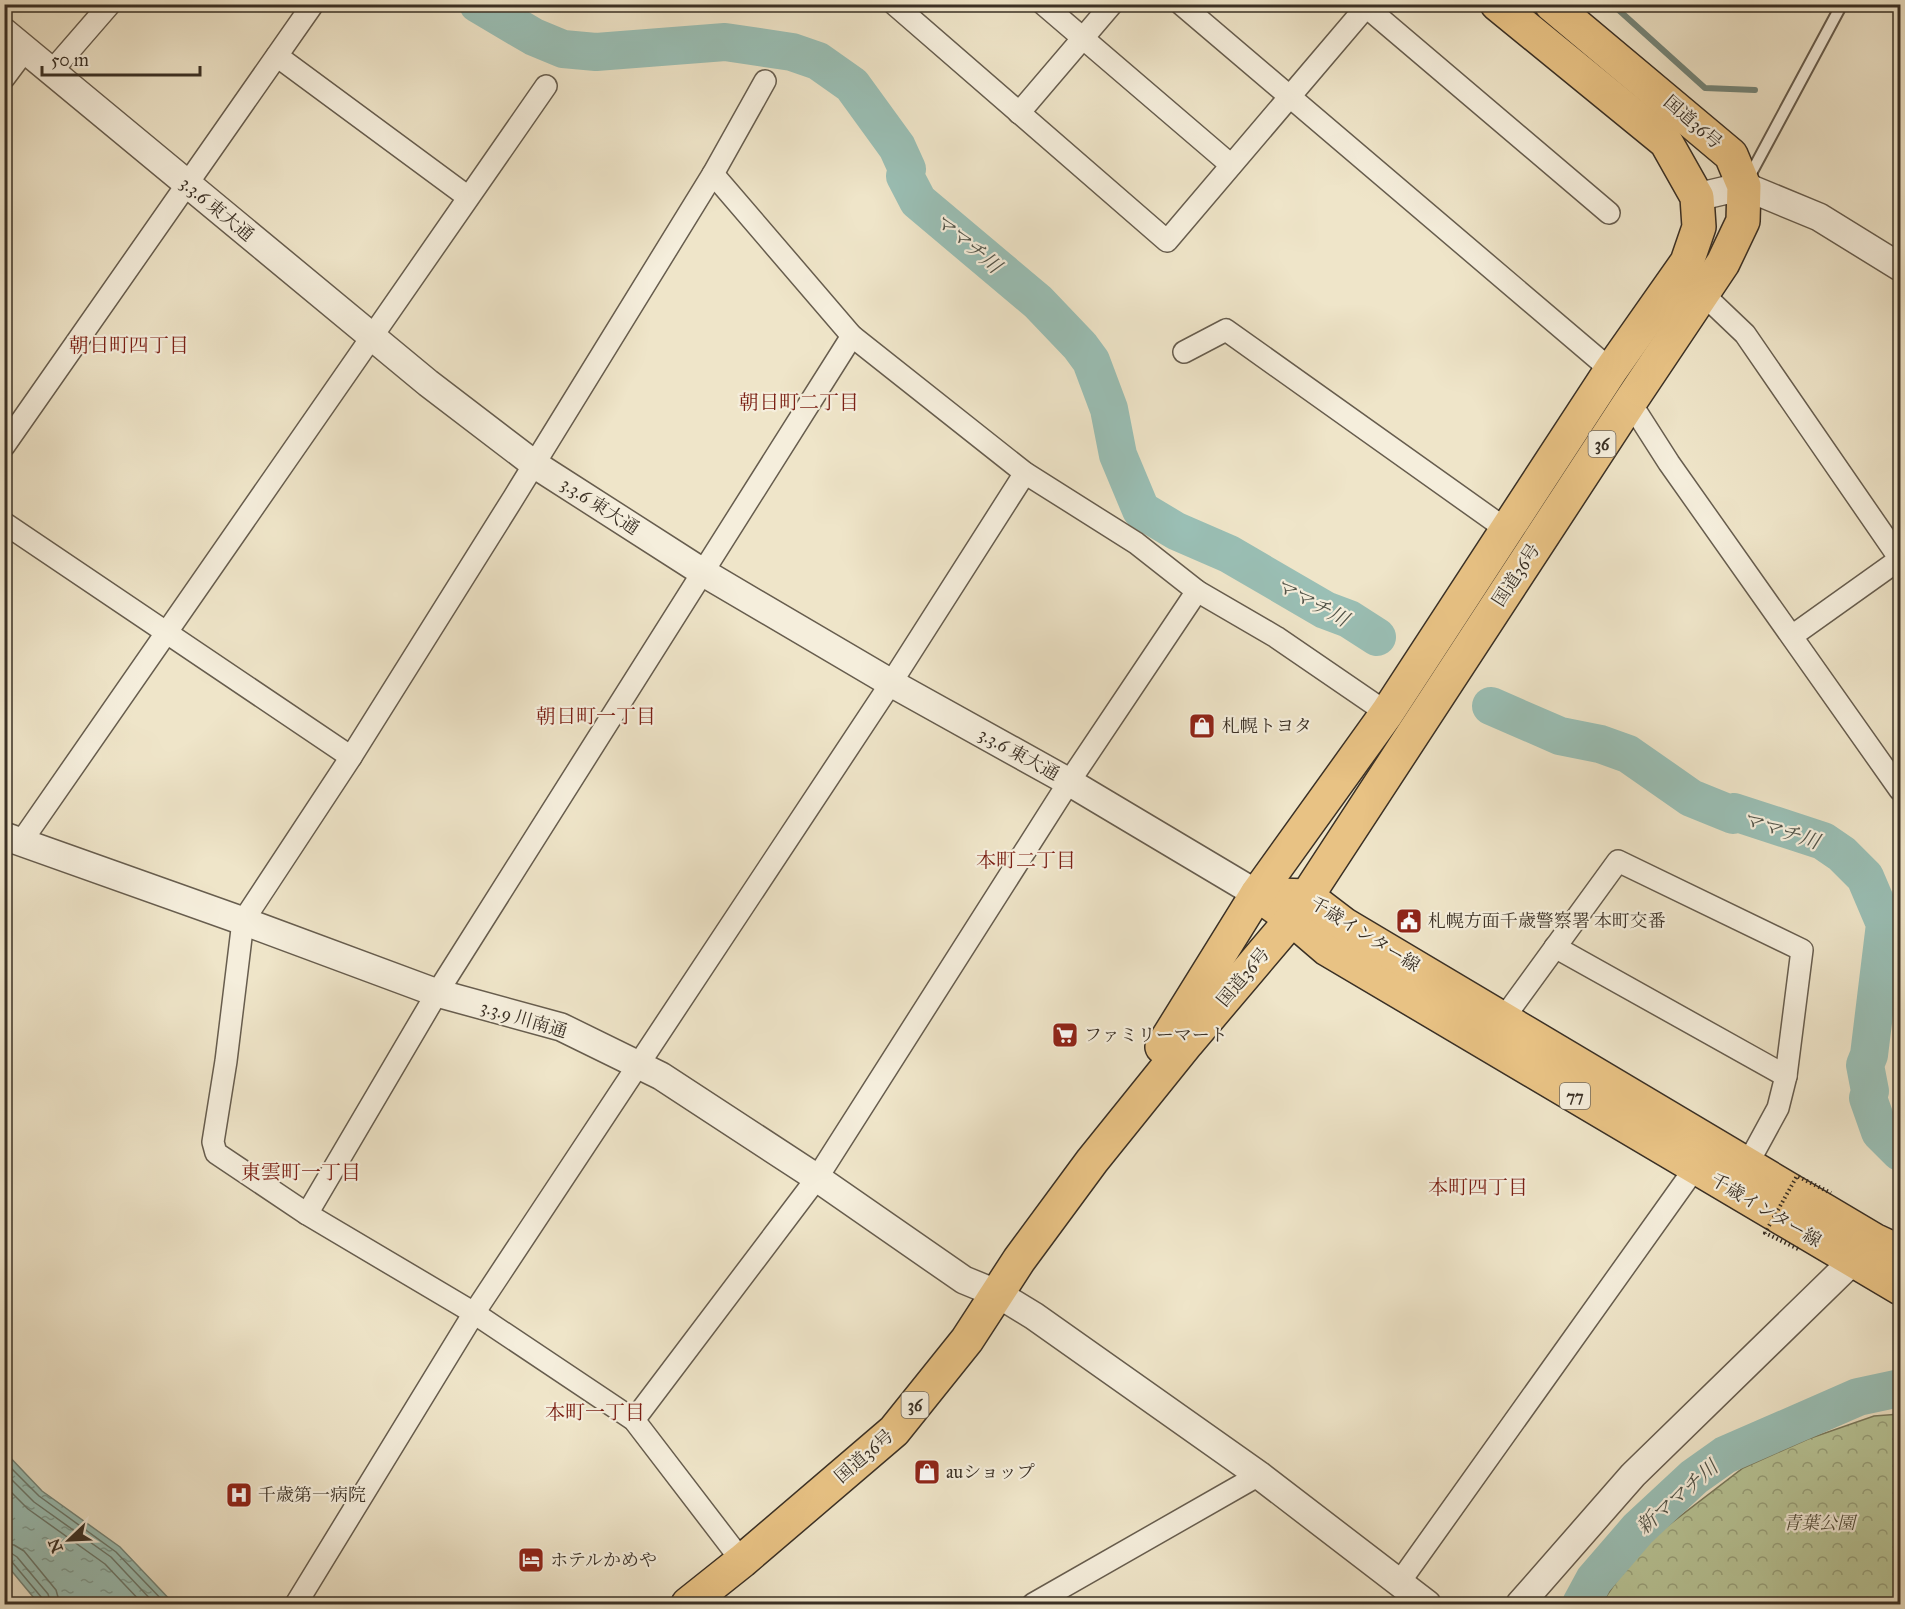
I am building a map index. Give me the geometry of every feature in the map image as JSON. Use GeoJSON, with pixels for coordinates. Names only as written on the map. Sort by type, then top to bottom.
{"type":"FeatureCollection","features":[{"type":"Feature","properties":{"kind":"main road","name":"国道36号"},"geometry":{"type":"LineString","coordinates":[[1092,1161],[1257,894],[1388,713],[1611,370],[1687,262],[1699,227],[1697,197],[1666,142],[1497,4]]}},
{"type":"Feature","properties":{"kind":"main road","name":"国道36号"},"geometry":{"type":"LineString","coordinates":[[705,1599],[742,1561],[894,1431],[967,1340],[1019,1260],[1092,1161],[1299,907],[1630,402],[1724,263],[1743,221],[1744,186],[1731,156],[1551,4]]}},
{"type":"Feature","properties":{"kind":"main road","name":"千歳インター線"},"geometry":{"type":"LineString","coordinates":[[1257,894],[1346,925],[1747,1165],[1876,1252],[1900,1288]]}},
{"type":"Feature","properties":{"kind":"main road","name":"千歳インター線"},"geometry":{"type":"LineString","coordinates":[[1299,907],[1326,949],[1695,1167],[1876,1252]]}},
{"type":"Feature","properties":{"kind":"street"},"geometry":{"type":"LineString","coordinates":[[51,72],[110,4]]}},
{"type":"Feature","properties":{"kind":"street"},"geometry":{"type":"LineString","coordinates":[[4,446],[313,4]]}},
{"type":"Feature","properties":{"kind":"street"},"geometry":{"type":"LineString","coordinates":[[894,4],[1167,241],[1365,6],[1609,213]]}},
{"type":"Feature","properties":{"kind":"street"},"geometry":{"type":"LineString","coordinates":[[1043,4],[1231,165]]}},
{"type":"Feature","properties":{"kind":"street"},"geometry":{"type":"LineString","coordinates":[[1019,113],[1112,4]]}},
{"type":"Feature","properties":{"kind":"street"},"geometry":{"type":"LineString","coordinates":[[1181,4],[1611,370]]}},
{"type":"Feature","properties":{"kind":"street","name":"3.3.6 東大通"},"geometry":{"type":"LineString","coordinates":[[4,32],[371,336],[534,464],[704,573],[891,683],[1069,782],[1257,894]]}},
{"type":"Feature","properties":{"kind":"street"},"geometry":{"type":"LineString","coordinates":[[4,78],[26,50]]}},
{"type":"Feature","properties":{"kind":"street"},"geometry":{"type":"LineString","coordinates":[[277,56],[468,197]]}},
{"type":"Feature","properties":{"kind":"street"},"geometry":{"type":"LineString","coordinates":[[742,1561],[634,1420],[474,1312],[307,1214],[216,1153],[213,1142],[228,1050],[243,921],[351,757],[534,464],[713,174],[765,81]]}},
{"type":"Feature","properties":{"kind":"street"},"geometry":{"type":"LineString","coordinates":[[13,839],[168,633],[371,336],[546,86]]}},
{"type":"Feature","properties":{"kind":"street"},"geometry":{"type":"LineString","coordinates":[[713,174],[852,336],[1025,473],[1136,543],[1197,591],[1276,637],[1388,713]]}},
{"type":"Feature","properties":{"kind":"street"},"geometry":{"type":"LineString","coordinates":[[1697,197],[1744,186],[1819,217],[1900,267]]}},
{"type":"Feature","properties":{"kind":"street"},"geometry":{"type":"LineString","coordinates":[[1703,294],[1745,334],[1900,559],[1792,636]]}},
{"type":"Feature","properties":{"kind":"street"},"geometry":{"type":"LineString","coordinates":[[1184,352],[1226,330],[1507,530]]}},
{"type":"Feature","properties":{"kind":"street"},"geometry":{"type":"LineString","coordinates":[[307,1214],[437,993],[852,336]]}},
{"type":"Feature","properties":{"kind":"street"},"geometry":{"type":"LineString","coordinates":[[1630,402],[1669,463],[1900,790]]}},
{"type":"Feature","properties":{"kind":"street"},"geometry":{"type":"LineString","coordinates":[[296,1605],[474,1312],[891,683],[1025,473]]}},
{"type":"Feature","properties":{"kind":"street"},"geometry":{"type":"LineString","coordinates":[[4,523],[351,757]]}},
{"type":"Feature","properties":{"kind":"street"},"geometry":{"type":"LineString","coordinates":[[634,1420],[817,1178],[1069,782],[1197,591]]}},
{"type":"Feature","properties":{"kind":"street","name":"3.3.9 川南通"},"geometry":{"type":"LineString","coordinates":[[13,839],[437,993],[561,1027],[661,1076],[817,1178],[964,1280],[998,1294],[1034,1316],[1259,1475],[1427,1605]]}},
{"type":"Feature","properties":{"kind":"street"},"geometry":{"type":"LineString","coordinates":[[1503,1019],[1618,861],[1802,950],[1786,1076],[1778,1108],[1747,1165]]}},
{"type":"Feature","properties":{"kind":"street"},"geometry":{"type":"LineString","coordinates":[[1556,947],[1786,1076]]}},
{"type":"Feature","properties":{"kind":"street"},"geometry":{"type":"LineString","coordinates":[[1399,1583],[1695,1167]]}},
{"type":"Feature","properties":{"kind":"street"},"geometry":{"type":"LineString","coordinates":[[1520,1605],[1633,1475],[1876,1252]]}},
{"type":"Feature","properties":{"kind":"street"},"geometry":{"type":"LineString","coordinates":[[1033,1605],[1067,1598],[1184,1517],[1259,1475]]}},
{"type":"Feature","properties":{"kind":"lane"},"geometry":{"type":"LineString","coordinates":[[1744,186],[1842,4]]}},
{"type":"Feature","properties":{"kind":"path"},"geometry":{"type":"LineString","coordinates":[[1798,1249],[1765,1233],[1797,1176],[1831,1193]]}},
{"type":"Feature","properties":{"kind":"path"},"geometry":{"type":"LineString","coordinates":[[4,1591],[15,1605]]}},
{"type":"Feature","properties":{"kind":"green space","name":"青葉公園"},"geometry":{"type":"Polygon","coordinates":[[[1900,1414],[1900,1604],[1601,1604],[1640,1547],[1743,1468],[1808,1439],[1874,1416],[1900,1414]]]}},
{"type":"Feature","properties":{"kind":"water"},"geometry":{"type":"Polygon","coordinates":[[[5,1452],[42,1491],[120,1547],[174,1604],[39,1604],[5,1563],[5,1452]]]}},
{"type":"Feature","properties":{"kind":"waterway","name":"ママチ川"},"geometry":{"type":"LineString","coordinates":[[478,4],[534,37],[563,49],[596,52],[725,42],[792,52],[818,61],[852,85],[897,147],[907,169],[905,176],[918,201],[1038,302],[1080,346],[1091,361],[1109,409],[1118,455],[1141,510],[1176,531],[1229,554],[1325,610],[1349,619],[1377,637]]}},
{"type":"Feature","properties":{"kind":"waterway"},"geometry":{"type":"LineString","coordinates":[[1612,4],[1705,88],[1755,90]]}},
{"type":"Feature","properties":{"kind":"waterway","name":"ママチ川"},"geometry":{"type":"LineString","coordinates":[[1491,706],[1560,736],[1600,744],[1628,754],[1691,798],[1733,815],[1734,812],[1823,841],[1842,854],[1865,877],[1885,924],[1869,1055],[1865,1065],[1870,1091],[1868,1098],[1880,1132],[1900,1152]]}},
{"type":"Feature","properties":{"kind":"waterway","name":"新ママチ川"},"geometry":{"type":"LineString","coordinates":[[1581,1604],[1594,1580],[1638,1529],[1694,1477],[1725,1455],[1858,1397],[1900,1388]]}},
{"type":"Feature","properties":{"kind":"place","name":"札幌トヨタ"},"geometry":{"type":"Point","coordinates":[1202,726]}},
{"type":"Feature","properties":{"kind":"place","name":"札幌方面千歳警察署 本町交番"},"geometry":{"type":"Point","coordinates":[1409,921]}},
{"type":"Feature","properties":{"kind":"place","name":"ファミリーマート"},"geometry":{"type":"Point","coordinates":[1065,1035]}},
{"type":"Feature","properties":{"kind":"place","name":"auショップ"},"geometry":{"type":"Point","coordinates":[927,1472]}},
{"type":"Feature","properties":{"kind":"place","name":"千歳第一病院"},"geometry":{"type":"Point","coordinates":[239,1495]}},
{"type":"Feature","properties":{"kind":"place","name":"ホテルかめや"},"geometry":{"type":"Point","coordinates":[531,1560]}},
{"type":"Feature","properties":{"kind":"district","name":"朝日町四丁目"},"geometry":{"type":"Point","coordinates":[129,345]}},
{"type":"Feature","properties":{"kind":"district","name":"朝日町二丁目"},"geometry":{"type":"Point","coordinates":[799,402]}},
{"type":"Feature","properties":{"kind":"district","name":"朝日町一丁目"},"geometry":{"type":"Point","coordinates":[596,716]}},
{"type":"Feature","properties":{"kind":"district","name":"本町二丁目"},"geometry":{"type":"Point","coordinates":[1026,860]}},
{"type":"Feature","properties":{"kind":"district","name":"東雲町一丁目"},"geometry":{"type":"Point","coordinates":[301,1172]}},
{"type":"Feature","properties":{"kind":"district","name":"本町四丁目"},"geometry":{"type":"Point","coordinates":[1478,1187]}},
{"type":"Feature","properties":{"kind":"district","name":"本町一丁目"},"geometry":{"type":"Point","coordinates":[595,1412]}}]}
